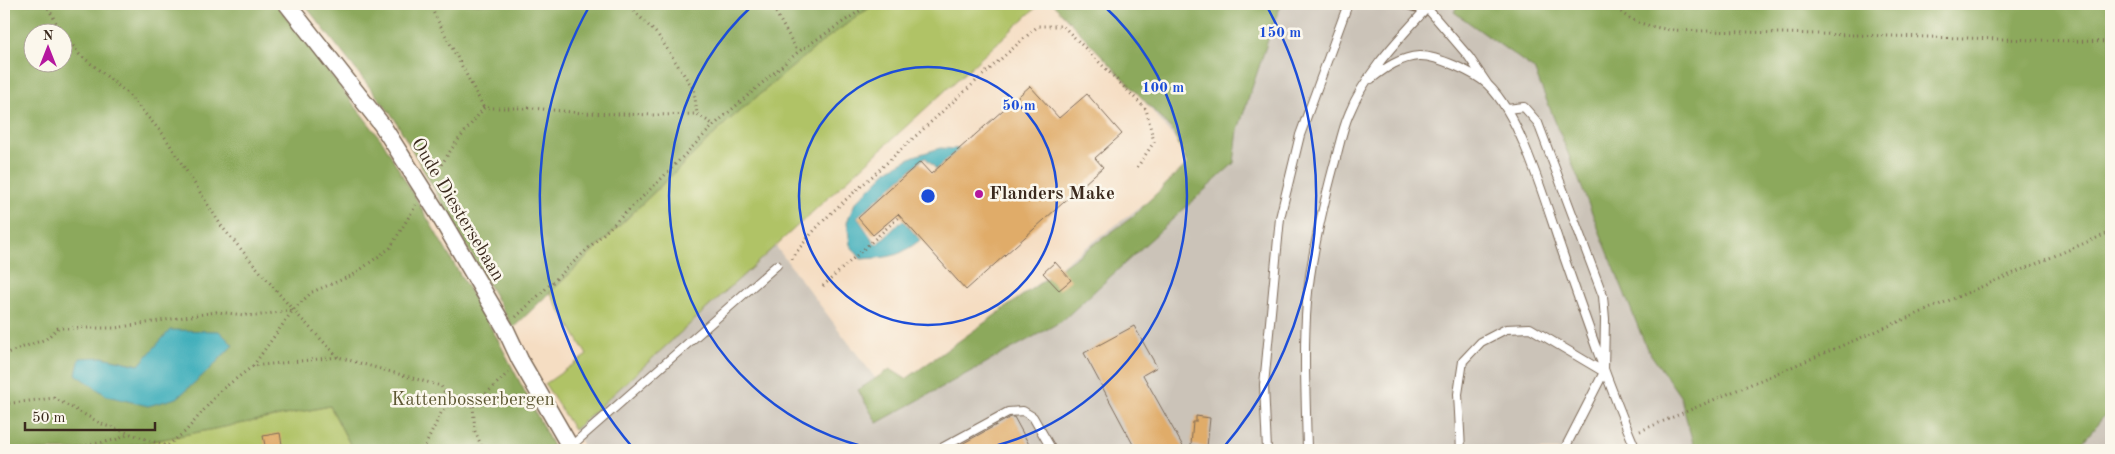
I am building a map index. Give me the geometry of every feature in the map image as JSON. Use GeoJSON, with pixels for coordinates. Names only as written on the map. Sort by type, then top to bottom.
{"type":"FeatureCollection","features":[{"type":"Feature","properties":{"kind":"street","name":"Oude Diestersebaan"},"geometry":{"type":"LineString","coordinates":[[288,4],[382,125],[424,191],[505,328],[520,360],[571,448]]}},
{"type":"Feature","properties":{"kind":"lane"},"geometry":{"type":"LineString","coordinates":[[1267,450],[1264,386],[1280,218],[1300,135],[1348,4]]}},
{"type":"Feature","properties":{"kind":"lane"},"geometry":{"type":"LineString","coordinates":[[1406,4],[1419,8],[1431,6]]}},
{"type":"Feature","properties":{"kind":"lane"},"geometry":{"type":"LineString","coordinates":[[1307,450],[1305,359],[1307,311],[1314,253],[1324,200],[1349,114],[1364,85],[1385,53],[1431,6]]}},
{"type":"Feature","properties":{"kind":"lane"},"geometry":{"type":"LineString","coordinates":[[1431,6],[1507,109],[1538,184],[1604,372],[1636,450]]}},
{"type":"Feature","properties":{"kind":"lane"},"geometry":{"type":"LineString","coordinates":[[1364,85],[1387,66],[1419,56],[1467,70],[1488,85]]}},
{"type":"Feature","properties":{"kind":"lane"},"geometry":{"type":"LineString","coordinates":[[1507,109],[1524,107],[1538,122],[1603,296],[1605,319],[1604,372],[1564,450]]}},
{"type":"Feature","properties":{"kind":"lane"},"geometry":{"type":"LineString","coordinates":[[571,448],[777,265]]}},
{"type":"Feature","properties":{"kind":"lane"},"geometry":{"type":"LineString","coordinates":[[1461,450],[1458,394],[1463,361],[1481,342],[1506,329],[1530,328],[1604,372]]}},
{"type":"Feature","properties":{"kind":"lane"},"geometry":{"type":"LineString","coordinates":[[938,450],[1008,412],[1023,411],[1033,418],[1052,450]]}},
{"type":"Feature","properties":{"kind":"lane"},"geometry":{"type":"LineString","coordinates":[[1628,450],[1630,435]]}},
{"type":"Feature","properties":{"kind":"path"},"geometry":{"type":"LineString","coordinates":[[46,4],[58,26],[79,54],[126,92],[163,134],[222,227],[293,310],[338,357]]}},
{"type":"Feature","properties":{"kind":"path"},"geometry":{"type":"LineString","coordinates":[[429,4],[484,108]]}},
{"type":"Feature","properties":{"kind":"path"},"geometry":{"type":"LineString","coordinates":[[627,4],[658,35],[694,90],[697,114]]}},
{"type":"Feature","properties":{"kind":"path"},"geometry":{"type":"LineString","coordinates":[[771,4],[798,52]]}},
{"type":"Feature","properties":{"kind":"path"},"geometry":{"type":"LineString","coordinates":[[505,328],[660,181],[714,125],[798,52],[870,4]]}},
{"type":"Feature","properties":{"kind":"path"},"geometry":{"type":"LineString","coordinates":[[1614,4],[1617,9],[1643,26],[1671,30],[2111,42]]}},
{"type":"Feature","properties":{"kind":"path"},"geometry":{"type":"LineString","coordinates":[[792,259],[804,242],[834,211],[943,110],[1038,26],[1063,26],[1146,109],[1154,142],[1136,169]]}},
{"type":"Feature","properties":{"kind":"path"},"geometry":{"type":"LineString","coordinates":[[4,404],[54,398],[104,425],[167,446],[186,431],[220,391],[253,366],[293,310],[312,292],[353,275],[390,248],[455,144],[484,108]]}},
{"type":"Feature","properties":{"kind":"path"},"geometry":{"type":"LineString","coordinates":[[484,108],[532,108],[582,113],[648,115],[697,114],[714,125]]}},
{"type":"Feature","properties":{"kind":"path"},"geometry":{"type":"LineString","coordinates":[[823,286],[900,216]]}},
{"type":"Feature","properties":{"kind":"path"},"geometry":{"type":"LineString","coordinates":[[1630,435],[2111,232]]}},
{"type":"Feature","properties":{"kind":"path"},"geometry":{"type":"LineString","coordinates":[[4,354],[46,339],[58,328],[115,328],[216,312],[255,316],[293,310]]}},
{"type":"Feature","properties":{"kind":"path"},"geometry":{"type":"LineString","coordinates":[[253,366],[338,357],[440,386],[451,404]]}},
{"type":"Feature","properties":{"kind":"path"},"geometry":{"type":"LineString","coordinates":[[423,450],[441,413],[451,404],[473,406],[520,360]]}},
{"type":"Feature","properties":{"kind":"path"},"geometry":{"type":"LineString","coordinates":[[473,406],[474,431],[483,450]]}},
{"type":"Feature","properties":{"kind":"path"},"geometry":{"type":"LineString","coordinates":[[62,450],[115,440],[131,434]]}},
{"type":"Feature","properties":{"kind":"shaded area"},"geometry":{"type":"Polygon","coordinates":[[[1065,4],[2111,4],[2111,450],[585,450],[574,430],[774,244],[888,395],[1196,165],[1065,4]]]}},
{"type":"Feature","properties":{"kind":"green space","name":"Kattenbosserbergen"},"geometry":{"type":"Polygon","coordinates":[[[4,4],[276,4],[383,142],[497,338],[555,450],[353,450],[330,406],[108,450],[4,450],[4,4]],[[233,345],[139,365],[102,357],[177,398],[210,369],[233,345]]]}},
{"type":"Feature","properties":{"kind":"green space"},"geometry":{"type":"Polygon","coordinates":[[[304,4],[875,4],[827,38],[729,120],[513,328],[394,118],[304,4]]]}},
{"type":"Feature","properties":{"kind":"green space"},"geometry":{"type":"Polygon","coordinates":[[[875,4],[1040,4],[574,430],[545,384],[587,355],[550,293],[729,120],[827,38],[875,4]]]}},
{"type":"Feature","properties":{"kind":"green space"},"geometry":{"type":"Polygon","coordinates":[[[1053,4],[1282,4],[1275,19],[1238,130],[1234,163],[1062,321],[877,423],[858,390],[890,369],[906,379],[1131,218],[1187,164],[1173,131],[1053,4]]]}},
{"type":"Feature","properties":{"kind":"green space"},"geometry":{"type":"Polygon","coordinates":[[[1458,4],[2111,4],[2111,408],[2076,450],[1695,450],[1680,396],[1647,349],[1534,69],[1454,12],[1458,4]]]}},
{"type":"Feature","properties":{"kind":"green space"},"geometry":{"type":"Polygon","coordinates":[[[330,406],[353,450],[108,450],[330,406]]]}},
{"type":"Feature","properties":{"kind":"water"},"geometry":{"type":"Polygon","coordinates":[[[940,148],[960,149],[936,169],[925,157],[857,217],[876,245],[903,220],[920,240],[893,256],[861,259],[850,245],[847,222],[855,203],[889,169],[914,156],[940,148]]]}},
{"type":"Feature","properties":{"kind":"water"},"geometry":{"type":"Polygon","coordinates":[[[170,330],[219,331],[233,345],[210,369],[177,398],[148,406],[107,396],[76,374],[80,358],[102,357],[139,365],[170,330]]]}},
{"type":"Feature","properties":{"kind":"building","name":"Flanders Make"},"geometry":{"type":"Polygon","coordinates":[[[1030,86],[1059,118],[1087,94],[1122,134],[1095,158],[1103,167],[966,290],[898,214],[873,235],[858,218],[920,162],[931,174],[1030,86]]]}},
{"type":"Feature","properties":{"kind":"building"},"geometry":{"type":"Polygon","coordinates":[[[1055,262],[1071,280],[1059,290],[1043,273],[1055,262]]]}},
{"type":"Feature","properties":{"kind":"building"},"geometry":{"type":"Polygon","coordinates":[[[1134,326],[1157,367],[1143,375],[1185,450],[1136,450],[1084,353],[1134,326]]]}},
{"type":"Feature","properties":{"kind":"building"},"geometry":{"type":"Polygon","coordinates":[[[1196,416],[1210,418],[1207,447],[1191,445],[1193,422],[1196,422],[1196,416]]]}},
{"type":"Feature","properties":{"kind":"building"},"geometry":{"type":"Polygon","coordinates":[[[1014,417],[1032,450],[951,450],[1014,417]]]}},
{"type":"Feature","properties":{"kind":"building"},"geometry":{"type":"Polygon","coordinates":[[[280,433],[283,450],[266,450],[263,436],[280,433]]]}},
{"type":"Feature","properties":{"kind":"place","name":"Flanders Make"},"geometry":{"type":"Point","coordinates":[979,194]}}]}
